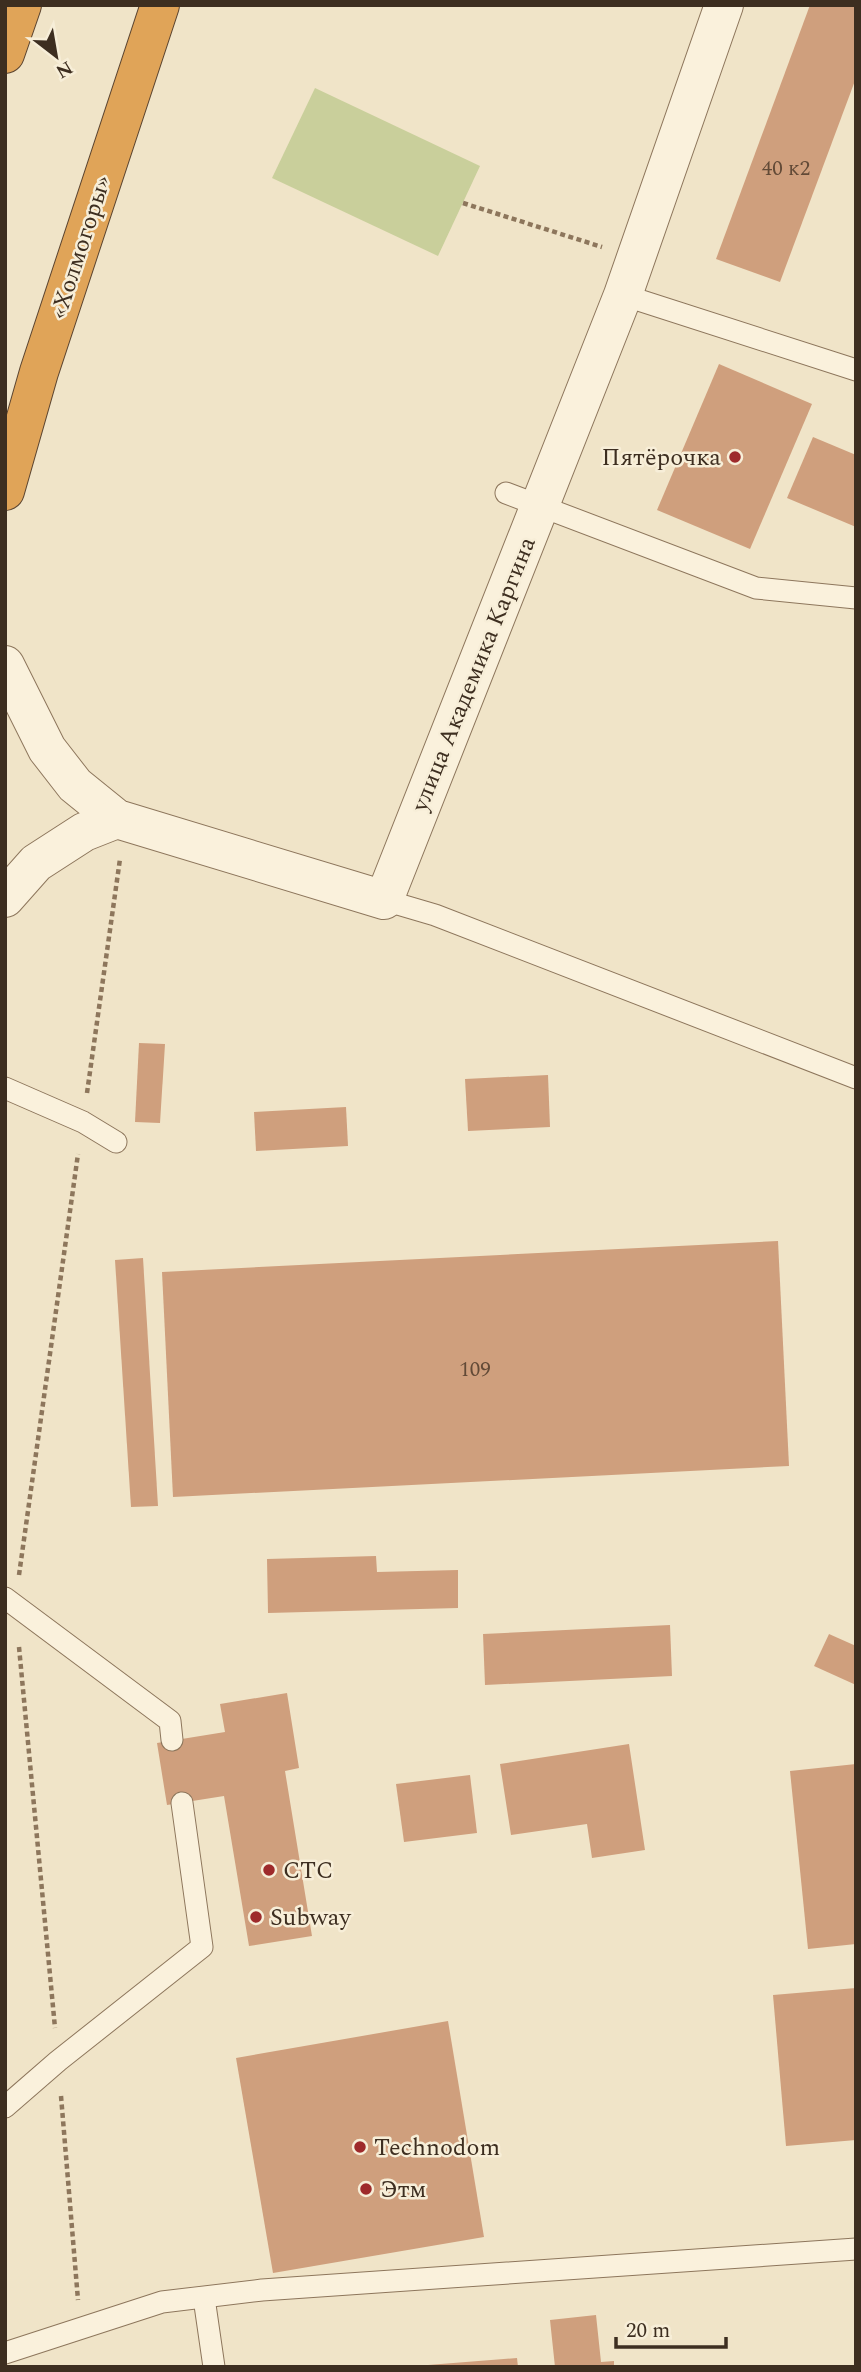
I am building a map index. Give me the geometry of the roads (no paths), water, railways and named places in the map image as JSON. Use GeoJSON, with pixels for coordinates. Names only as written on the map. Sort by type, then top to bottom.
{"type":"FeatureCollection","features":[{"type":"Feature","properties":{"kind":"highway"},"geometry":{"type":"LineString","coordinates":[[5,54],[22,5]]}},
{"type":"Feature","properties":{"kind":"highway","name":"«Холмогоры»"},"geometry":{"type":"LineString","coordinates":[[5,491],[39,372],[160,5]]}},
{"type":"Feature","properties":{"kind":"street","name":"улица Академика Каргина"},"geometry":{"type":"LineString","coordinates":[[384,900],[523,498],[623,295],[724,5]]}},
{"type":"Feature","properties":{"kind":"street"},"geometry":{"type":"LineString","coordinates":[[5,665],[47,749],[119,835]]}},
{"type":"Feature","properties":{"kind":"street"},"geometry":{"type":"LineString","coordinates":[[5,898],[36,863],[84,832],[119,835],[384,900]]}},
{"type":"Feature","properties":{"kind":"lane"},"geometry":{"type":"LineString","coordinates":[[623,295],[856,370]]}},
{"type":"Feature","properties":{"kind":"lane"},"geometry":{"type":"LineString","coordinates":[[523,498],[756,588],[856,598]]}},
{"type":"Feature","properties":{"kind":"lane"},"geometry":{"type":"LineString","coordinates":[[384,900],[435,915],[856,1078]]}},
{"type":"Feature","properties":{"kind":"lane"},"geometry":{"type":"LineString","coordinates":[[5,1088],[83,1122],[116,1142]]}},
{"type":"Feature","properties":{"kind":"lane"},"geometry":{"type":"LineString","coordinates":[[10,1602],[170,1721],[173,1740]]}},
{"type":"Feature","properties":{"kind":"lane"},"geometry":{"type":"LineString","coordinates":[[5,2107],[58,2061],[202,1947],[181,1803]]}},
{"type":"Feature","properties":{"kind":"lane"},"geometry":{"type":"LineString","coordinates":[[5,2353],[162,2302],[276,2289],[856,2249]]}},
{"type":"Feature","properties":{"kind":"lane"},"geometry":{"type":"LineString","coordinates":[[204,2298],[214,2367]]}},
{"type":"Feature","properties":{"kind":"place","name":"Пятёрочка"},"geometry":{"type":"Point","coordinates":[735,457]}},
{"type":"Feature","properties":{"kind":"place","name":"СТС"},"geometry":{"type":"Point","coordinates":[269,1870]}},
{"type":"Feature","properties":{"kind":"place","name":"Subway"},"geometry":{"type":"Point","coordinates":[256,1917]}},
{"type":"Feature","properties":{"kind":"place","name":"Technodom"},"geometry":{"type":"Point","coordinates":[360,2147]}},
{"type":"Feature","properties":{"kind":"place","name":"Этм"},"geometry":{"type":"Point","coordinates":[366,2189]}}]}
